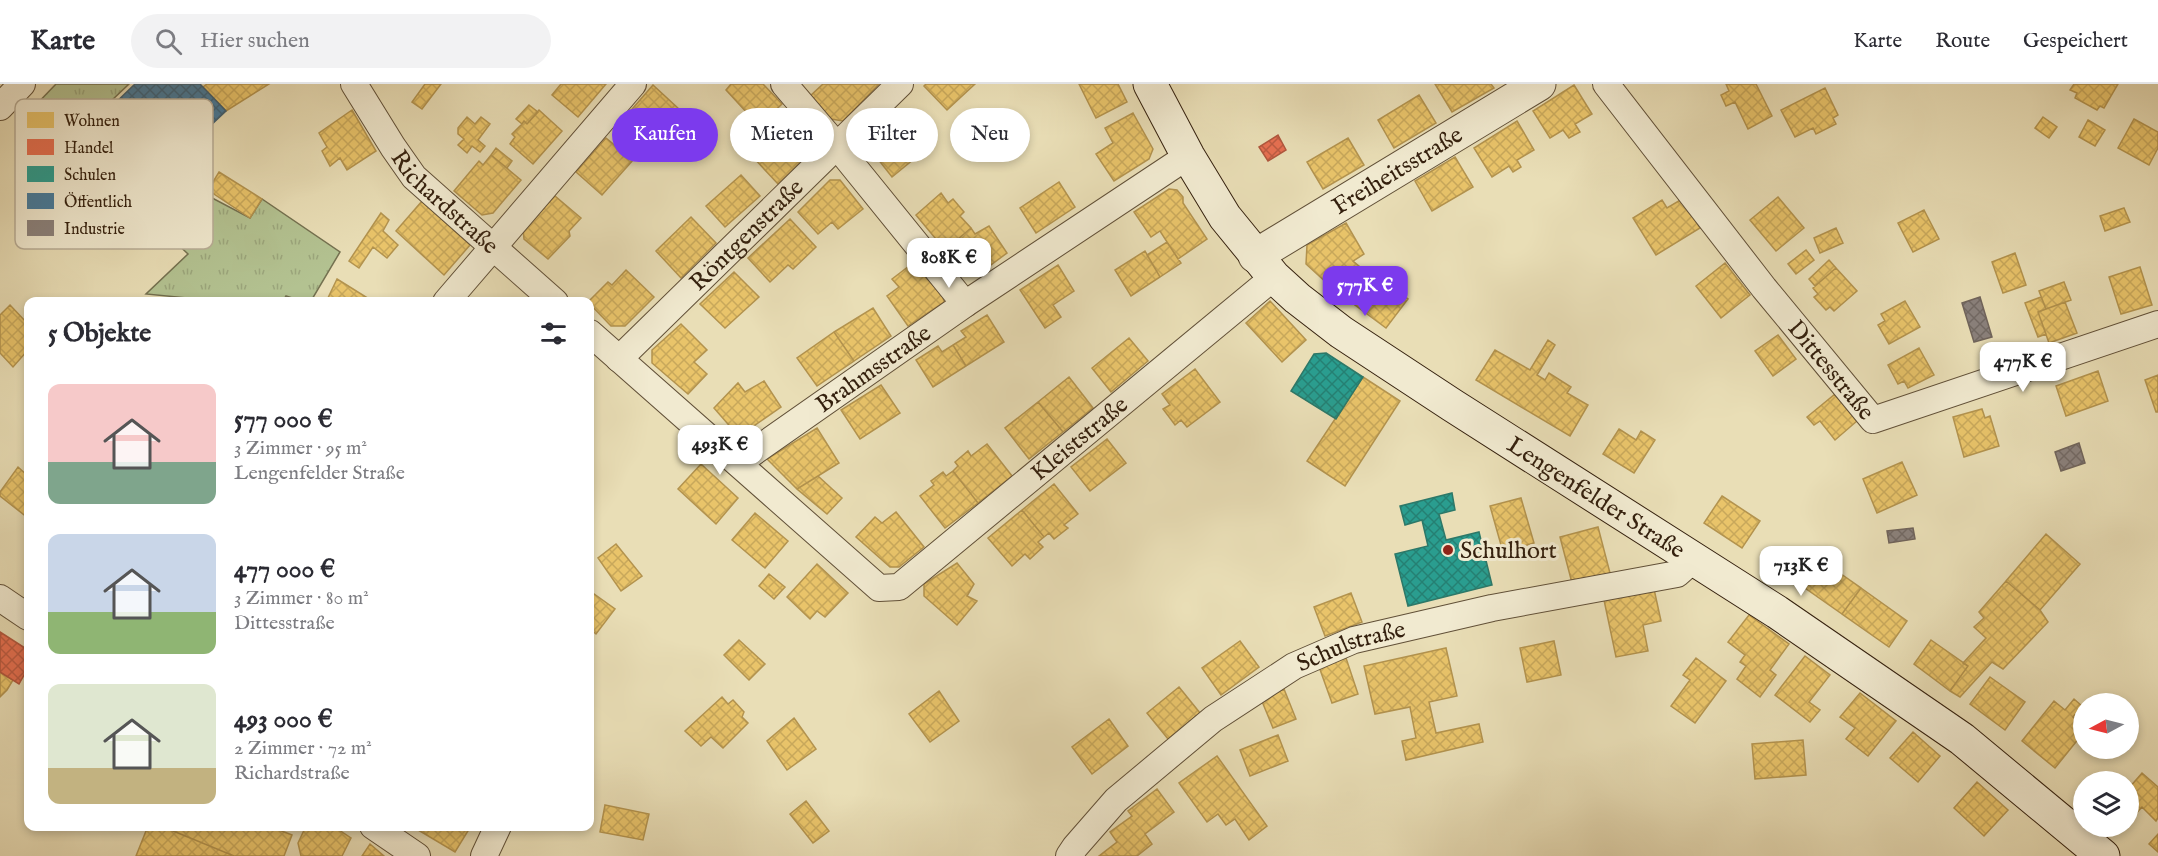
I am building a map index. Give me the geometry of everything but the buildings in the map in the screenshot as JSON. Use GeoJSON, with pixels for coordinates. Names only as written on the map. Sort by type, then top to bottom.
{"type":"FeatureCollection","features":[{"type":"Feature","properties":{"kind":"main road","name":"Freiheitsstraße"},"geometry":{"type":"LineString","coordinates":[[1265,266],[1539,84]]}},
{"type":"Feature","properties":{"kind":"main road","name":"Lengenfelder Straße"},"geometry":{"type":"LineString","coordinates":[[1155,86],[1188,156],[1225,217],[1265,266],[1341,332],[1777,612],[1962,740],[2103,856]]}},
{"type":"Feature","properties":{"kind":"street"},"geometry":{"type":"LineString","coordinates":[[0,107],[22,84]]}},
{"type":"Feature","properties":{"kind":"street","name":"Richardstraße"},"geometry":{"type":"LineString","coordinates":[[354,84],[414,177],[549,297]]}},
{"type":"Feature","properties":{"kind":"street"},"geometry":{"type":"LineString","coordinates":[[450,297],[633,84]]}},
{"type":"Feature","properties":{"kind":"street"},"geometry":{"type":"LineString","coordinates":[[784,84],[965,304]]}},
{"type":"Feature","properties":{"kind":"street","name":"Röntgenstraße"},"geometry":{"type":"LineString","coordinates":[[619,359],[900,84]]}},
{"type":"Feature","properties":{"kind":"street","name":"Dittesstraße"},"geometry":{"type":"LineString","coordinates":[[1606,84],[1764,288],[1873,420],[2158,324]]}},
{"type":"Feature","properties":{"kind":"street","name":"Brahmsstraße"},"geometry":{"type":"LineString","coordinates":[[738,463],[965,304],[1188,156]]}},
{"type":"Feature","properties":{"kind":"street","name":"Kleiststraße"},"geometry":{"type":"LineString","coordinates":[[738,463],[879,588],[899,587],[1265,266]]}},
{"type":"Feature","properties":{"kind":"street"},"geometry":{"type":"LineString","coordinates":[[594,337],[738,463]]}},
{"type":"Feature","properties":{"kind":"street","name":"Schulstraße"},"geometry":{"type":"LineString","coordinates":[[1069,856],[1116,800],[1213,719],[1293,666],[1354,640],[1492,608],[1677,573],[1695,558]]}},
{"type":"Feature","properties":{"kind":"street"},"geometry":{"type":"LineString","coordinates":[[0,598],[24,614]]}},
{"type":"Feature","properties":{"kind":"street"},"geometry":{"type":"LineString","coordinates":[[380,831],[417,856]]}},
{"type":"Feature","properties":{"kind":"street"},"geometry":{"type":"LineString","coordinates":[[484,856],[496,831]]}},
{"type":"Feature","properties":{"kind":"green space"},"geometry":{"type":"Polygon","coordinates":[[[56,84],[129,84],[113,99],[42,99],[56,84]]]}},
{"type":"Feature","properties":{"kind":"green space"},"geometry":{"type":"Polygon","coordinates":[[[213,198],[250,218],[262,199],[340,252],[313,297],[177,297],[146,294],[188,254],[183,249],[213,249],[213,198]]]}},
{"type":"Feature","properties":{"kind":"place","name":"Schulhort"},"geometry":{"type":"Point","coordinates":[1448,550]}}]}
